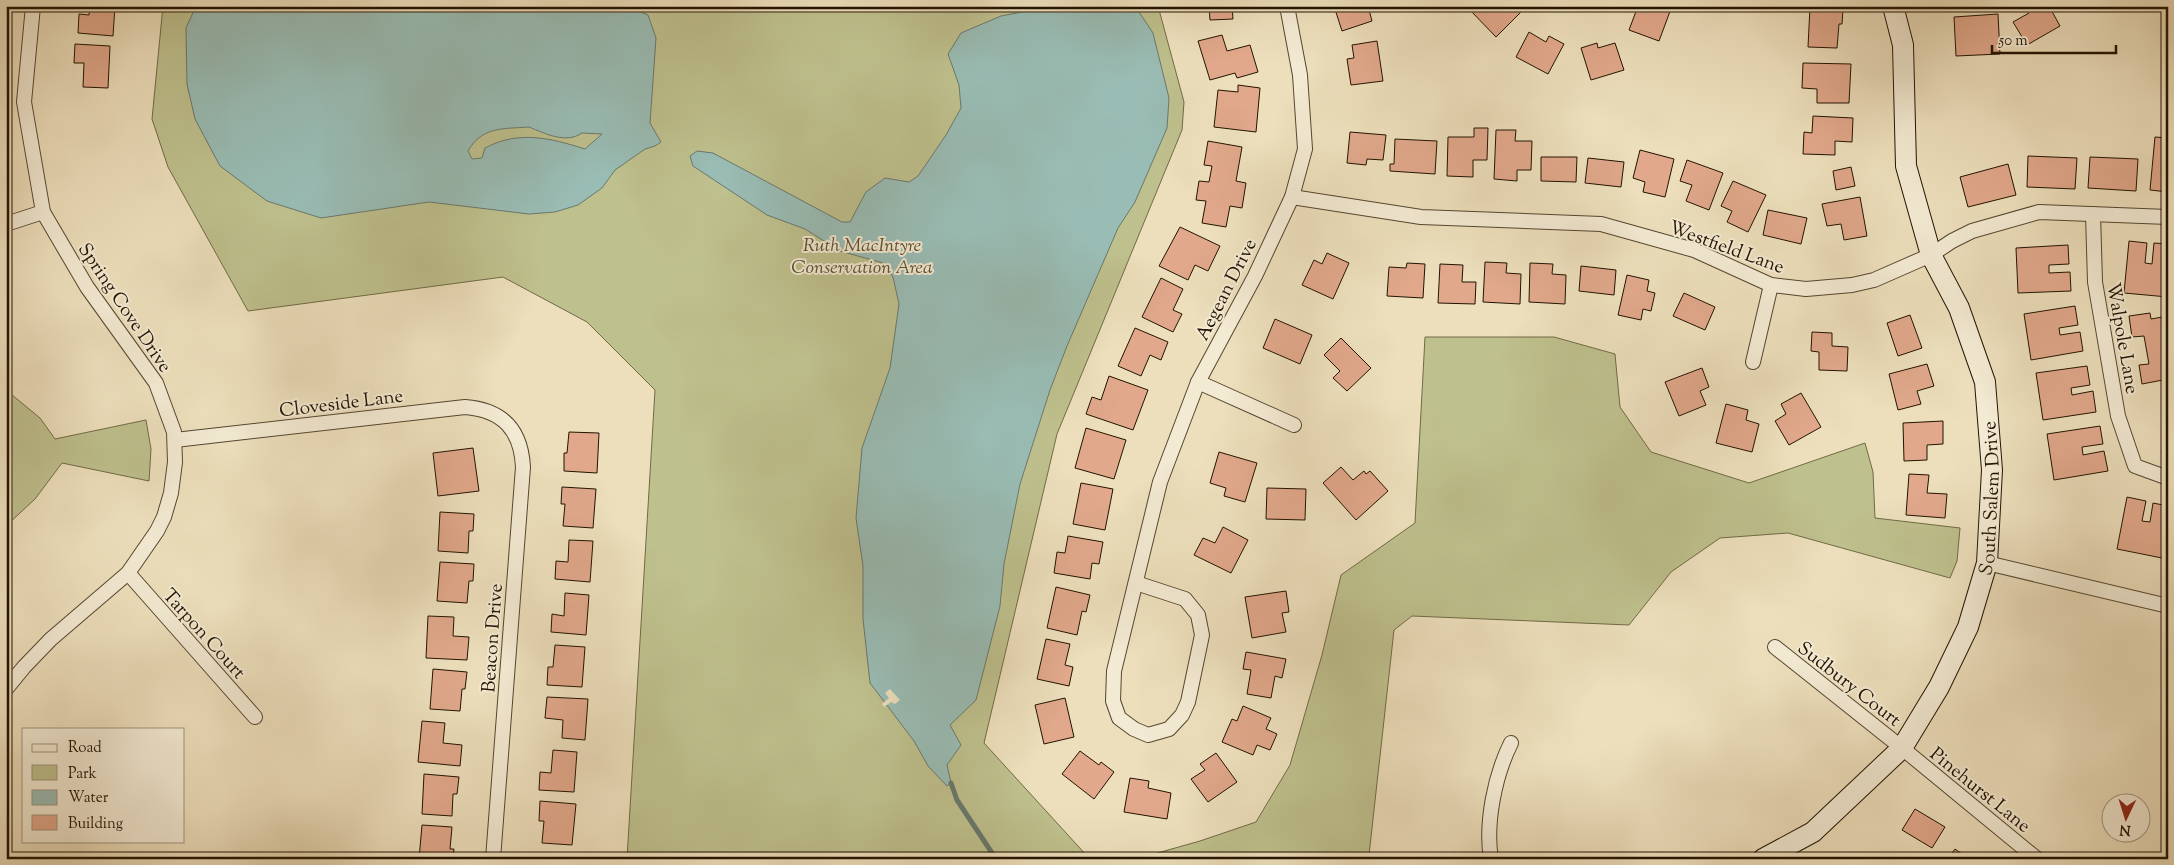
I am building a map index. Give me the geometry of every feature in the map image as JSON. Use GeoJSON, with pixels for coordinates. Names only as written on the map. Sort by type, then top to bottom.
{"type":"FeatureCollection","features":[{"type":"Feature","properties":{"kind":"street","name":"Spring Cove Drive"},"geometry":{"type":"LineString","coordinates":[[6,689],[50,639],[128,573],[157,531],[166,510],[173,479],[175,440],[156,383],[87,287],[43,212],[24,102],[33,6]]}},
{"type":"Feature","properties":{"kind":"street","name":"Aegean Drive"},"geometry":{"type":"LineString","coordinates":[[1136,584],[1185,599],[1198,614],[1202,635],[1188,702],[1182,715],[1169,729],[1148,735],[1134,729],[1119,718],[1113,701],[1114,671],[1160,482],[1198,382],[1255,276],[1292,197],[1305,149],[1300,76],[1287,6]]}},
{"type":"Feature","properties":{"kind":"street","name":"South Salem Drive"},"geometry":{"type":"LineString","coordinates":[[1763,859],[1814,832],[1902,748],[1939,687],[1968,627],[1987,563],[1992,470],[1985,382],[1959,308],[1931,255],[1906,166],[1903,45],[1893,6]]}},
{"type":"Feature","properties":{"kind":"street","name":"Westfield Lane"},"geometry":{"type":"LineString","coordinates":[[1292,197],[1421,217],[1601,224],[1694,250],[1771,285],[1806,289],[1852,285],[1874,280],[1931,255],[1972,231],[2038,212],[2168,217]]}},
{"type":"Feature","properties":{"kind":"street"},"geometry":{"type":"LineString","coordinates":[[6,224],[43,212]]}},
{"type":"Feature","properties":{"kind":"street","name":"Walpole Lane"},"geometry":{"type":"LineString","coordinates":[[2093,214],[2096,282],[2118,416],[2135,466],[2168,478]]}},
{"type":"Feature","properties":{"kind":"street"},"geometry":{"type":"LineString","coordinates":[[1753,362],[1771,285]]}},
{"type":"Feature","properties":{"kind":"street"},"geometry":{"type":"LineString","coordinates":[[1198,382],[1294,425]]}},
{"type":"Feature","properties":{"kind":"street","name":"Cloveside Lane"},"geometry":{"type":"LineString","coordinates":[[175,440],[465,407],[482,409],[494,414],[508,424]]}},
{"type":"Feature","properties":{"kind":"street","name":"Beacon Drive"},"geometry":{"type":"LineString","coordinates":[[493,859],[523,467],[520,444],[508,424]]}},
{"type":"Feature","properties":{"kind":"street"},"geometry":{"type":"LineString","coordinates":[[1987,563],[2168,606]]}},
{"type":"Feature","properties":{"kind":"street","name":"Tarpon Court"},"geometry":{"type":"LineString","coordinates":[[128,573],[255,717]]}},
{"type":"Feature","properties":{"kind":"street","name":"Sudbury Court"},"geometry":{"type":"LineString","coordinates":[[1775,648],[1902,748]]}},
{"type":"Feature","properties":{"kind":"street"},"geometry":{"type":"LineString","coordinates":[[1491,859],[1491,827],[1496,782],[1501,763],[1511,743]]}},
{"type":"Feature","properties":{"kind":"street","name":"Pinehurst Lane"},"geometry":{"type":"LineString","coordinates":[[1902,748],[2037,859]]}},
{"type":"Feature","properties":{"kind":"green space","name":"Ruth MacIntyre Conservation Area"},"geometry":{"type":"Polygon","coordinates":[[[163,6],[1158,6],[1184,102],[1182,130],[1057,434],[984,743],[1088,857],[1097,859],[627,859],[655,390],[587,322],[503,277],[248,311],[168,167],[152,119],[163,6]]]}},
{"type":"Feature","properties":{"kind":"green space"},"geometry":{"type":"Polygon","coordinates":[[[1425,337],[1554,337],[1615,354],[1620,407],[1651,452],[1749,483],[1865,443],[1873,472],[1875,518],[1960,528],[1957,561],[1950,578],[1788,533],[1720,538],[1671,572],[1629,625],[1412,616],[1394,630],[1369,855],[1392,859],[1136,859],[1200,841],[1256,822],[1290,765],[1322,655],[1341,575],[1415,523],[1425,337]]]}},
{"type":"Feature","properties":{"kind":"green space"},"geometry":{"type":"Polygon","coordinates":[[[6,390],[40,418],[55,439],[146,420],[151,449],[149,481],[62,463],[35,499],[6,526],[6,390]]]}},
{"type":"Feature","properties":{"kind":"water"},"geometry":{"type":"Polygon","coordinates":[[[196,6],[631,8],[648,15],[656,38],[650,123],[661,142],[645,149],[615,170],[602,188],[578,205],[555,212],[529,214],[429,202],[321,218],[267,201],[220,166],[195,119],[187,84],[186,28],[196,6]],[[529,127],[494,130],[480,137],[468,151],[472,159],[482,158],[485,148],[498,142],[522,138],[547,139],[585,149],[602,134],[582,133],[569,138],[563,138],[529,127]]]}},
{"type":"Feature","properties":{"kind":"water"},"geometry":{"type":"Polygon","coordinates":[[[1054,6],[1135,6],[1153,33],[1169,98],[1167,128],[1135,202],[1118,228],[1050,390],[1020,484],[1004,564],[1000,606],[976,700],[950,725],[961,745],[947,765],[951,783],[947,786],[928,766],[914,741],[870,683],[863,619],[863,566],[856,518],[862,448],[890,368],[899,304],[893,277],[883,263],[840,251],[805,229],[767,215],[693,166],[690,156],[697,151],[713,153],[842,222],[850,222],[866,192],[885,178],[909,182],[918,176],[946,135],[961,108],[959,85],[948,54],[961,33],[1001,16],[1054,6]]]}},
{"type":"Feature","properties":{"kind":"pier"},"geometry":{"type":"Polygon","coordinates":[[[890,689],[900,700],[895,704],[891,702],[884,707],[882,704],[889,698],[885,693],[890,689]]]}},
{"type":"Feature","properties":{"kind":"building"},"geometry":{"type":"Polygon","coordinates":[[[90,6],[115,6],[113,36],[78,33],[79,14],[89,15],[90,6]]]}},
{"type":"Feature","properties":{"kind":"building"},"geometry":{"type":"Polygon","coordinates":[[[1209,6],[1232,6],[1233,19],[1210,20],[1209,6]]]}},
{"type":"Feature","properties":{"kind":"building"},"geometry":{"type":"Polygon","coordinates":[[[1334,6],[1368,6],[1372,21],[1342,31],[1334,6]]]}},
{"type":"Feature","properties":{"kind":"building"},"geometry":{"type":"Polygon","coordinates":[[[1471,6],[1518,6],[1522,11],[1496,37],[1469,9],[1471,6]]]}},
{"type":"Feature","properties":{"kind":"building"},"geometry":{"type":"Polygon","coordinates":[[[1638,6],[1672,6],[1659,41],[1629,30],[1638,6]]]}},
{"type":"Feature","properties":{"kind":"building"},"geometry":{"type":"Polygon","coordinates":[[[2026,6],[2049,6],[2060,26],[2027,45],[2013,22],[2029,13],[2026,6]]]}},
{"type":"Feature","properties":{"kind":"building"},"geometry":{"type":"Polygon","coordinates":[[[2139,6],[2168,6],[2168,9],[2139,7],[2139,6]]]}},
{"type":"Feature","properties":{"kind":"building"},"geometry":{"type":"Polygon","coordinates":[[[1810,7],[1843,9],[1842,24],[1839,24],[1837,48],[1808,47],[1810,7]]]}},
{"type":"Feature","properties":{"kind":"building"},"geometry":{"type":"Polygon","coordinates":[[[1998,14],[2000,54],[1956,56],[1954,17],[1998,14]]]}},
{"type":"Feature","properties":{"kind":"building"},"geometry":{"type":"Polygon","coordinates":[[[1529,32],[1546,42],[1549,36],[1564,44],[1548,74],[1516,57],[1529,32]]]}},
{"type":"Feature","properties":{"kind":"building"},"geometry":{"type":"Polygon","coordinates":[[[1222,35],[1227,51],[1250,45],[1258,72],[1237,78],[1235,73],[1210,80],[1198,41],[1222,35]]]}},
{"type":"Feature","properties":{"kind":"building"},"geometry":{"type":"Polygon","coordinates":[[[1377,41],[1383,81],[1351,85],[1347,59],[1354,58],[1352,45],[1377,41]]]}},
{"type":"Feature","properties":{"kind":"building"},"geometry":{"type":"Polygon","coordinates":[[[1597,43],[1598,48],[1615,43],[1624,70],[1591,80],[1581,48],[1597,43]]]}},
{"type":"Feature","properties":{"kind":"building"},"geometry":{"type":"Polygon","coordinates":[[[75,44],[110,46],[108,88],[83,87],[84,63],[74,63],[75,44]]]}},
{"type":"Feature","properties":{"kind":"building"},"geometry":{"type":"Polygon","coordinates":[[[1803,63],[1851,64],[1849,103],[1817,103],[1817,89],[1802,88],[1803,63]]]}},
{"type":"Feature","properties":{"kind":"building"},"geometry":{"type":"Polygon","coordinates":[[[1238,85],[1260,88],[1256,132],[1214,127],[1218,90],[1238,92],[1238,85]]]}},
{"type":"Feature","properties":{"kind":"building"},"geometry":{"type":"Polygon","coordinates":[[[1813,116],[1853,118],[1852,142],[1835,141],[1835,155],[1803,154],[1804,132],[1812,133],[1813,116]]]}},
{"type":"Feature","properties":{"kind":"building"},"geometry":{"type":"Polygon","coordinates":[[[1474,128],[1488,128],[1487,160],[1473,160],[1473,177],[1447,176],[1448,137],[1474,137],[1474,128]]]}},
{"type":"Feature","properties":{"kind":"building"},"geometry":{"type":"Polygon","coordinates":[[[1496,130],[1516,130],[1515,141],[1532,141],[1531,170],[1517,170],[1517,181],[1494,179],[1496,130]]]}},
{"type":"Feature","properties":{"kind":"building"},"geometry":{"type":"Polygon","coordinates":[[[1350,132],[1386,135],[1383,160],[1367,159],[1366,165],[1347,163],[1350,132]]]}},
{"type":"Feature","properties":{"kind":"building"},"geometry":{"type":"Polygon","coordinates":[[[2155,137],[2168,138],[2168,192],[2150,190],[2155,137]]]}},
{"type":"Feature","properties":{"kind":"building"},"geometry":{"type":"Polygon","coordinates":[[[1395,139],[1437,141],[1435,174],[1390,171],[1390,164],[1394,164],[1395,139]]]}},
{"type":"Feature","properties":{"kind":"building"},"geometry":{"type":"Polygon","coordinates":[[[1208,141],[1242,147],[1236,181],[1246,183],[1242,208],[1230,206],[1226,227],[1202,223],[1206,201],[1196,200],[1199,181],[1209,182],[1212,166],[1204,165],[1208,141]]]}},
{"type":"Feature","properties":{"kind":"building"},"geometry":{"type":"Polygon","coordinates":[[[1640,150],[1674,159],[1665,197],[1643,192],[1645,182],[1633,178],[1640,150]]]}},
{"type":"Feature","properties":{"kind":"building"},"geometry":{"type":"Polygon","coordinates":[[[2028,156],[2077,158],[2075,189],[2027,187],[2028,156]]]}},
{"type":"Feature","properties":{"kind":"building"},"geometry":{"type":"Polygon","coordinates":[[[1541,157],[1577,157],[1576,182],[1541,181],[1541,157]]]}},
{"type":"Feature","properties":{"kind":"building"},"geometry":{"type":"Polygon","coordinates":[[[2090,157],[2138,159],[2136,191],[2088,188],[2090,157]]]}},
{"type":"Feature","properties":{"kind":"building"},"geometry":{"type":"Polygon","coordinates":[[[1588,158],[1624,162],[1621,187],[1585,183],[1588,158]]]}},
{"type":"Feature","properties":{"kind":"building"},"geometry":{"type":"Polygon","coordinates":[[[1687,160],[1723,173],[1709,210],[1686,201],[1692,185],[1680,181],[1687,160]]]}},
{"type":"Feature","properties":{"kind":"building"},"geometry":{"type":"Polygon","coordinates":[[[2008,164],[2016,195],[1968,207],[1960,177],[2008,164]]]}},
{"type":"Feature","properties":{"kind":"building"},"geometry":{"type":"Polygon","coordinates":[[[1851,167],[1855,186],[1836,190],[1833,171],[1851,167]]]}},
{"type":"Feature","properties":{"kind":"building"},"geometry":{"type":"Polygon","coordinates":[[[1733,181],[1766,195],[1748,232],[1727,222],[1732,211],[1721,206],[1733,181]]]}},
{"type":"Feature","properties":{"kind":"building"},"geometry":{"type":"Polygon","coordinates":[[[1860,197],[1867,236],[1844,240],[1841,224],[1827,226],[1822,204],[1860,197]]]}},
{"type":"Feature","properties":{"kind":"building"},"geometry":{"type":"Polygon","coordinates":[[[1768,210],[1807,218],[1801,244],[1763,235],[1768,210]]]}},
{"type":"Feature","properties":{"kind":"building"},"geometry":{"type":"Polygon","coordinates":[[[1180,227],[1220,246],[1208,271],[1195,265],[1188,280],[1159,266],[1180,227]]]}},
{"type":"Feature","properties":{"kind":"building"},"geometry":{"type":"Polygon","coordinates":[[[2129,241],[2147,243],[2145,263],[2152,264],[2154,243],[2168,244],[2168,297],[2124,293],[2129,241]]]}},
{"type":"Feature","properties":{"kind":"building"},"geometry":{"type":"Polygon","coordinates":[[[2068,245],[2069,264],[2049,265],[2049,273],[2070,272],[2071,291],[2018,293],[2016,248],[2068,245]]]}},
{"type":"Feature","properties":{"kind":"building"},"geometry":{"type":"Polygon","coordinates":[[[1327,253],[1349,263],[1333,299],[1302,285],[1314,260],[1322,264],[1327,253]]]}},
{"type":"Feature","properties":{"kind":"building"},"geometry":{"type":"Polygon","coordinates":[[[1485,262],[1507,263],[1506,273],[1521,274],[1520,304],[1483,302],[1485,262]]]}},
{"type":"Feature","properties":{"kind":"building"},"geometry":{"type":"Polygon","coordinates":[[[1407,263],[1425,264],[1423,298],[1387,296],[1389,267],[1406,268],[1407,263]]]}},
{"type":"Feature","properties":{"kind":"building"},"geometry":{"type":"Polygon","coordinates":[[[1530,263],[1553,264],[1552,274],[1566,275],[1565,304],[1529,302],[1530,263]]]}},
{"type":"Feature","properties":{"kind":"building"},"geometry":{"type":"Polygon","coordinates":[[[1440,264],[1463,265],[1462,282],[1476,282],[1475,304],[1438,303],[1440,264]]]}},
{"type":"Feature","properties":{"kind":"building"},"geometry":{"type":"Polygon","coordinates":[[[1581,266],[1616,270],[1614,295],[1579,291],[1581,266]]]}},
{"type":"Feature","properties":{"kind":"building"},"geometry":{"type":"Polygon","coordinates":[[[1627,275],[1649,280],[1647,291],[1655,293],[1651,311],[1643,309],[1641,320],[1618,315],[1627,275]]]}},
{"type":"Feature","properties":{"kind":"building"},"geometry":{"type":"Polygon","coordinates":[[[1161,278],[1183,289],[1173,310],[1182,314],[1173,332],[1142,317],[1161,278]]]}},
{"type":"Feature","properties":{"kind":"building"},"geometry":{"type":"Polygon","coordinates":[[[1684,293],[1715,307],[1705,330],[1673,316],[1684,293]]]}},
{"type":"Feature","properties":{"kind":"building"},"geometry":{"type":"Polygon","coordinates":[[[2075,306],[2078,325],[2059,328],[2060,335],[2080,332],[2083,351],[2031,360],[2024,314],[2075,306]]]}},
{"type":"Feature","properties":{"kind":"building"},"geometry":{"type":"Polygon","coordinates":[[[2150,313],[2151,319],[2168,316],[2168,379],[2142,384],[2139,365],[2149,364],[2144,336],[2132,337],[2129,316],[2150,313]]]}},
{"type":"Feature","properties":{"kind":"building"},"geometry":{"type":"Polygon","coordinates":[[[1910,315],[1922,348],[1898,356],[1887,323],[1910,315]]]}},
{"type":"Feature","properties":{"kind":"building"},"geometry":{"type":"Polygon","coordinates":[[[1275,319],[1312,335],[1300,364],[1263,348],[1275,319]]]}},
{"type":"Feature","properties":{"kind":"building"},"geometry":{"type":"Polygon","coordinates":[[[1135,328],[1168,342],[1161,360],[1150,355],[1141,376],[1118,366],[1135,328]]]}},
{"type":"Feature","properties":{"kind":"building"},"geometry":{"type":"Polygon","coordinates":[[[1812,332],[1832,333],[1832,346],[1848,347],[1847,371],[1819,370],[1819,352],[1811,351],[1812,332]]]}},
{"type":"Feature","properties":{"kind":"building"},"geometry":{"type":"Polygon","coordinates":[[[1341,338],[1371,368],[1347,391],[1333,378],[1340,371],[1324,355],[1341,338]]]}},
{"type":"Feature","properties":{"kind":"building"},"geometry":{"type":"Polygon","coordinates":[[[1927,364],[1934,386],[1917,391],[1921,404],[1898,410],[1889,374],[1927,364]]]}},
{"type":"Feature","properties":{"kind":"building"},"geometry":{"type":"Polygon","coordinates":[[[2087,366],[2090,385],[2071,388],[2072,395],[2093,391],[2096,412],[2043,420],[2036,373],[2087,366]]]}},
{"type":"Feature","properties":{"kind":"building"},"geometry":{"type":"Polygon","coordinates":[[[1702,368],[1709,387],[1700,391],[1706,405],[1679,416],[1665,382],[1702,368]]]}},
{"type":"Feature","properties":{"kind":"building"},"geometry":{"type":"Polygon","coordinates":[[[1109,376],[1148,390],[1133,430],[1086,414],[1092,397],[1101,400],[1109,376]]]}},
{"type":"Feature","properties":{"kind":"building"},"geometry":{"type":"Polygon","coordinates":[[[1801,393],[1821,427],[1789,445],[1775,421],[1786,414],[1781,404],[1801,393]]]}},
{"type":"Feature","properties":{"kind":"building"},"geometry":{"type":"Polygon","coordinates":[[[1726,404],[1748,410],[1746,420],[1759,424],[1752,452],[1716,443],[1726,404]]]}},
{"type":"Feature","properties":{"kind":"building"},"geometry":{"type":"Polygon","coordinates":[[[1943,421],[1943,444],[1927,445],[1927,460],[1904,461],[1903,423],[1943,421]]]}},
{"type":"Feature","properties":{"kind":"building"},"geometry":{"type":"Polygon","coordinates":[[[2168,421],[2168,454],[2162,453],[2168,421]]]}},
{"type":"Feature","properties":{"kind":"building"},"geometry":{"type":"Polygon","coordinates":[[[2100,426],[2103,444],[2082,447],[2083,455],[2104,451],[2108,471],[2054,480],[2047,434],[2100,426]]]}},
{"type":"Feature","properties":{"kind":"building"},"geometry":{"type":"Polygon","coordinates":[[[1086,428],[1126,440],[1114,479],[1075,468],[1086,428]]]}},
{"type":"Feature","properties":{"kind":"building"},"geometry":{"type":"Polygon","coordinates":[[[569,432],[599,433],[597,473],[564,471],[564,453],[567,453],[569,432]]]}},
{"type":"Feature","properties":{"kind":"building"},"geometry":{"type":"Polygon","coordinates":[[[473,448],[479,491],[438,496],[433,453],[473,448]]]}},
{"type":"Feature","properties":{"kind":"building"},"geometry":{"type":"Polygon","coordinates":[[[1219,452],[1257,463],[1245,502],[1224,496],[1226,488],[1210,483],[1219,452]]]}},
{"type":"Feature","properties":{"kind":"building"},"geometry":{"type":"Polygon","coordinates":[[[1341,467],[1353,480],[1364,471],[1366,474],[1370,471],[1388,491],[1356,520],[1323,483],[1341,467]]]}},
{"type":"Feature","properties":{"kind":"building"},"geometry":{"type":"Polygon","coordinates":[[[1909,474],[1929,475],[1927,493],[1947,494],[1945,518],[1906,515],[1909,474]]]}},
{"type":"Feature","properties":{"kind":"building"},"geometry":{"type":"Polygon","coordinates":[[[1081,483],[1113,489],[1105,530],[1073,524],[1081,483]]]}},
{"type":"Feature","properties":{"kind":"building"},"geometry":{"type":"Polygon","coordinates":[[[562,487],[596,489],[593,528],[563,526],[565,504],[561,504],[562,487]]]}},
{"type":"Feature","properties":{"kind":"building"},"geometry":{"type":"Polygon","coordinates":[[[1267,488],[1306,489],[1305,520],[1266,519],[1267,488]]]}},
{"type":"Feature","properties":{"kind":"building"},"geometry":{"type":"Polygon","coordinates":[[[2127,497],[2146,501],[2142,521],[2150,522],[2153,503],[2168,506],[2168,529],[2162,558],[2117,549],[2127,497]]]}},
{"type":"Feature","properties":{"kind":"building"},"geometry":{"type":"Polygon","coordinates":[[[440,512],[474,514],[473,531],[469,531],[468,553],[438,551],[440,512]]]}},
{"type":"Feature","properties":{"kind":"building"},"geometry":{"type":"Polygon","coordinates":[[[1223,527],[1248,540],[1231,573],[1194,555],[1203,538],[1215,543],[1223,527]]]}},
{"type":"Feature","properties":{"kind":"building"},"geometry":{"type":"Polygon","coordinates":[[[1068,536],[1103,542],[1099,564],[1092,563],[1090,579],[1054,573],[1057,552],[1065,553],[1068,536]]]}},
{"type":"Feature","properties":{"kind":"building"},"geometry":{"type":"Polygon","coordinates":[[[569,540],[593,541],[590,582],[555,579],[556,561],[568,562],[569,540]]]}},
{"type":"Feature","properties":{"kind":"building"},"geometry":{"type":"Polygon","coordinates":[[[440,562],[474,564],[473,581],[469,581],[467,603],[437,601],[440,562]]]}},
{"type":"Feature","properties":{"kind":"building"},"geometry":{"type":"Polygon","coordinates":[[[1056,587],[1090,595],[1086,612],[1082,611],[1077,635],[1047,628],[1056,587]]]}},
{"type":"Feature","properties":{"kind":"building"},"geometry":{"type":"Polygon","coordinates":[[[1286,591],[1289,612],[1282,613],[1286,632],[1252,638],[1245,597],[1286,591]]]}},
{"type":"Feature","properties":{"kind":"building"},"geometry":{"type":"Polygon","coordinates":[[[565,593],[589,595],[586,635],[551,632],[552,614],[564,616],[565,593]]]}},
{"type":"Feature","properties":{"kind":"building"},"geometry":{"type":"Polygon","coordinates":[[[428,616],[454,617],[453,636],[469,637],[467,660],[426,658],[428,616]]]}},
{"type":"Feature","properties":{"kind":"building"},"geometry":{"type":"Polygon","coordinates":[[[1046,639],[1070,644],[1065,665],[1073,667],[1069,686],[1037,679],[1046,639]]]}},
{"type":"Feature","properties":{"kind":"building"},"geometry":{"type":"Polygon","coordinates":[[[555,645],[585,647],[582,687],[547,685],[548,667],[553,667],[555,645]]]}},
{"type":"Feature","properties":{"kind":"building"},"geometry":{"type":"Polygon","coordinates":[[[1246,652],[1286,659],[1282,678],[1275,676],[1271,698],[1247,694],[1251,670],[1243,669],[1246,652]]]}},
{"type":"Feature","properties":{"kind":"building"},"geometry":{"type":"Polygon","coordinates":[[[433,669],[467,672],[465,689],[462,689],[460,711],[430,709],[433,669]]]}},
{"type":"Feature","properties":{"kind":"building"},"geometry":{"type":"Polygon","coordinates":[[[547,697],[588,699],[585,740],[562,738],[563,720],[545,718],[547,697]]]}},
{"type":"Feature","properties":{"kind":"building"},"geometry":{"type":"Polygon","coordinates":[[[1065,698],[1074,737],[1044,744],[1035,705],[1065,698]]]}},
{"type":"Feature","properties":{"kind":"building"},"geometry":{"type":"Polygon","coordinates":[[[1243,706],[1271,718],[1266,729],[1277,734],[1270,750],[1257,745],[1253,755],[1222,742],[1232,719],[1237,721],[1243,706]]]}},
{"type":"Feature","properties":{"kind":"building"},"geometry":{"type":"Polygon","coordinates":[[[422,721],[445,723],[443,743],[462,745],[460,766],[418,762],[422,721]]]}},
{"type":"Feature","properties":{"kind":"building"},"geometry":{"type":"Polygon","coordinates":[[[553,750],[577,752],[574,792],[539,790],[540,772],[551,773],[553,750]]]}},
{"type":"Feature","properties":{"kind":"building"},"geometry":{"type":"Polygon","coordinates":[[[1080,751],[1099,765],[1101,762],[1114,772],[1094,799],[1062,774],[1080,751]]]}},
{"type":"Feature","properties":{"kind":"building"},"geometry":{"type":"Polygon","coordinates":[[[1216,753],[1237,782],[1208,802],[1191,779],[1205,770],[1200,764],[1216,753]]]}},
{"type":"Feature","properties":{"kind":"building"},"geometry":{"type":"Polygon","coordinates":[[[424,774],[459,777],[457,794],[453,794],[452,816],[422,814],[424,774]]]}},
{"type":"Feature","properties":{"kind":"building"},"geometry":{"type":"Polygon","coordinates":[[[1130,778],[1149,781],[1148,788],[1171,793],[1167,819],[1124,812],[1130,778]]]}},
{"type":"Feature","properties":{"kind":"building"},"geometry":{"type":"Polygon","coordinates":[[[540,801],[576,804],[572,845],[542,843],[544,821],[539,821],[540,801]]]}},
{"type":"Feature","properties":{"kind":"building"},"geometry":{"type":"Polygon","coordinates":[[[1915,809],[1945,827],[1932,848],[1902,830],[1915,809]]]}},
{"type":"Feature","properties":{"kind":"building"},"geometry":{"type":"Polygon","coordinates":[[[422,825],[452,827],[450,849],[454,849],[453,859],[419,859],[422,825]]]}},
{"type":"Feature","properties":{"kind":"building"},"geometry":{"type":"Polygon","coordinates":[[[1955,849],[1969,859],[1948,859],[1955,849]]]}},
{"type":"Feature","properties":{"kind":"building"},"geometry":{"type":"Polygon","coordinates":[[[545,856],[569,857],[568,859],[545,859],[545,856]]]}},
{"type":"Feature","properties":{"kind":"waterway"},"geometry":{"type":"LineString","coordinates":[[951,783],[957,800],[996,859]]}}]}
